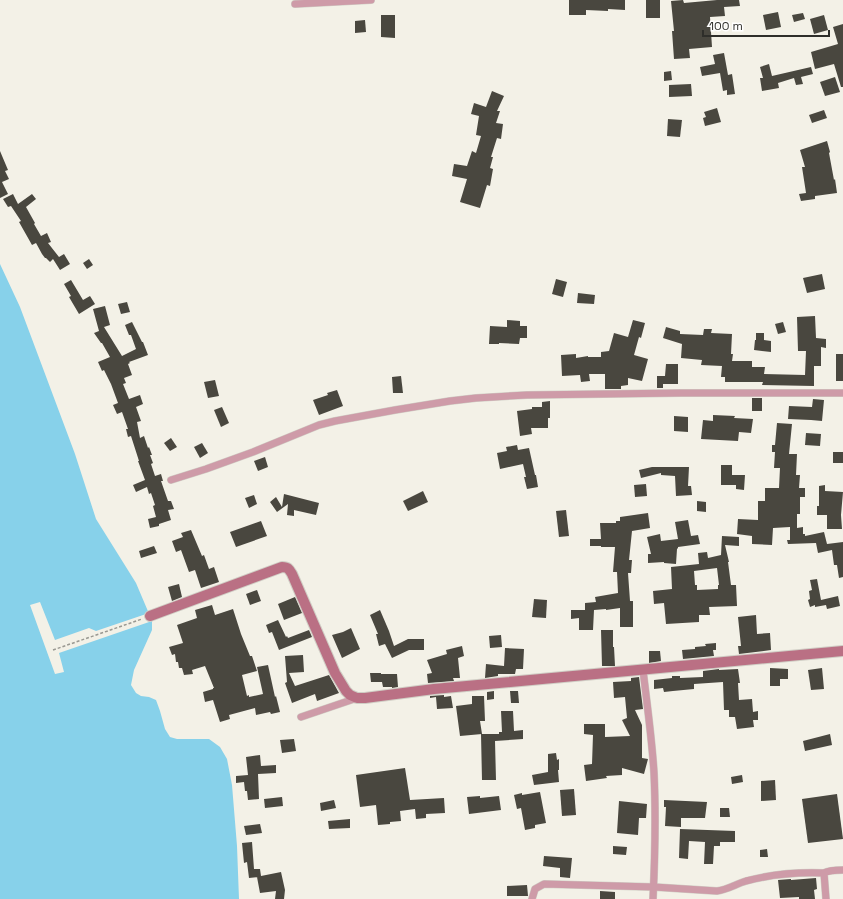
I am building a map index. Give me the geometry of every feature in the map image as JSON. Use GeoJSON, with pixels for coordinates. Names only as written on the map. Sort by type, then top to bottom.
{"type":"FeatureCollection","features":[{"type":"Feature","properties":{"kind":"street"},"geometry":{"type":"LineString","coordinates":[[295,4],[371,0]]}},
{"type":"Feature","properties":{"kind":"street"},"geometry":{"type":"LineString","coordinates":[[171,480],[253,452],[318,425],[450,401],[527,395],[843,393]]}},
{"type":"Feature","properties":{"kind":"street"},"geometry":{"type":"LineString","coordinates":[[150,616],[282,567],[286,567],[292,574],[335,673],[346,691],[350,695],[357,698]]}},
{"type":"Feature","properties":{"kind":"street"},"geometry":{"type":"LineString","coordinates":[[301,717],[357,698],[843,651]]}},
{"type":"Feature","properties":{"kind":"street"},"geometry":{"type":"LineString","coordinates":[[643,670],[654,774],[655,858],[653,899]]}},
{"type":"Feature","properties":{"kind":"street"},"geometry":{"type":"LineString","coordinates":[[532,899],[535,890],[544,884],[654,887],[717,891],[744,881],[784,873],[824,873],[828,871],[843,870]]}},
{"type":"Feature","properties":{"kind":"street"},"geometry":{"type":"LineString","coordinates":[[824,873],[826,899]]}},
{"type":"Feature","properties":{"kind":"path"},"geometry":{"type":"LineString","coordinates":[[53,650],[150,616]]}},
{"type":"Feature","properties":{"kind":"water"},"geometry":{"type":"Polygon","coordinates":[[[0,264],[20,307],[75,454],[96,519],[136,583],[152,621],[152,630],[134,670],[131,685],[136,693],[141,696],[156,700],[165,729],[170,737],[177,739],[209,739],[220,747],[227,759],[232,785],[237,846],[239,899],[0,899],[0,264]]]}},
{"type":"Feature","properties":{"kind":"pier"},"geometry":{"type":"Polygon","coordinates":[[[40,602],[55,640],[89,628],[96,631],[149,613],[152,621],[59,653],[64,672],[55,674],[30,605],[40,602]]]}},
{"type":"Feature","properties":{"kind":"building"},"geometry":{"type":"Polygon","coordinates":[[[569,0],[625,0],[625,10],[586,10],[586,15],[569,15],[569,0]]]}},
{"type":"Feature","properties":{"kind":"building"},"geometry":{"type":"Polygon","coordinates":[[[646,0],[660,0],[660,18],[646,18],[646,0]]]}},
{"type":"Feature","properties":{"kind":"building"},"geometry":{"type":"Polygon","coordinates":[[[683,0],[684,3],[739,0],[740,6],[724,7],[725,16],[710,17],[712,47],[689,49],[690,58],[674,59],[672,31],[674,31],[671,1],[683,0]]]}},
{"type":"Feature","properties":{"kind":"building"},"geometry":{"type":"Polygon","coordinates":[[[778,12],[781,27],[766,30],[763,15],[778,12]]]}},
{"type":"Feature","properties":{"kind":"building"},"geometry":{"type":"Polygon","coordinates":[[[803,13],[805,19],[794,22],[792,15],[803,13]]]}},
{"type":"Feature","properties":{"kind":"building"},"geometry":{"type":"Polygon","coordinates":[[[381,15],[395,15],[395,38],[381,37],[381,15]]]}},
{"type":"Feature","properties":{"kind":"building"},"geometry":{"type":"Polygon","coordinates":[[[824,15],[828,30],[814,34],[810,19],[824,15]]]}},
{"type":"Feature","properties":{"kind":"building"},"geometry":{"type":"Polygon","coordinates":[[[365,20],[366,32],[355,33],[355,21],[365,20]]]}},
{"type":"Feature","properties":{"kind":"building"},"geometry":{"type":"Polygon","coordinates":[[[843,24],[843,87],[841,87],[834,64],[815,69],[811,52],[838,44],[833,27],[843,24]]]}},
{"type":"Feature","properties":{"kind":"building"},"geometry":{"type":"Polygon","coordinates":[[[724,53],[728,75],[732,74],[735,94],[727,95],[727,90],[723,91],[720,73],[702,76],[700,67],[715,64],[713,55],[724,53]]]}},
{"type":"Feature","properties":{"kind":"building"},"geometry":{"type":"Polygon","coordinates":[[[769,64],[772,76],[811,67],[813,74],[801,77],[803,84],[796,85],[794,78],[778,83],[779,88],[762,91],[760,78],[763,78],[760,67],[769,64]]]}},
{"type":"Feature","properties":{"kind":"building"},"geometry":{"type":"Polygon","coordinates":[[[671,71],[672,80],[664,81],[664,72],[671,71]]]}},
{"type":"Feature","properties":{"kind":"building"},"geometry":{"type":"Polygon","coordinates":[[[835,77],[840,92],[825,96],[820,82],[835,77]]]}},
{"type":"Feature","properties":{"kind":"building"},"geometry":{"type":"Polygon","coordinates":[[[691,84],[692,96],[669,97],[669,85],[691,84]]]}},
{"type":"Feature","properties":{"kind":"building"},"geometry":{"type":"Polygon","coordinates":[[[492,91],[504,96],[497,111],[500,111],[496,123],[503,124],[501,139],[497,138],[491,157],[493,157],[490,168],[493,169],[490,186],[487,185],[480,208],[460,202],[467,179],[452,176],[454,164],[467,166],[472,151],[476,153],[481,136],[476,135],[479,116],[471,114],[474,103],[486,107],[492,91]]]}},
{"type":"Feature","properties":{"kind":"building"},"geometry":{"type":"Polygon","coordinates":[[[717,108],[721,122],[705,126],[703,118],[706,117],[704,112],[717,108]]]}},
{"type":"Feature","properties":{"kind":"building"},"geometry":{"type":"Polygon","coordinates":[[[824,110],[827,118],[812,123],[809,115],[824,110]]]}},
{"type":"Feature","properties":{"kind":"building"},"geometry":{"type":"Polygon","coordinates":[[[668,119],[682,120],[680,137],[667,136],[668,119]]]}},
{"type":"Feature","properties":{"kind":"building"},"geometry":{"type":"Polygon","coordinates":[[[827,141],[837,193],[815,196],[815,199],[801,201],[799,194],[806,193],[802,167],[805,167],[800,150],[827,141]]]}},
{"type":"Feature","properties":{"kind":"building"},"geometry":{"type":"Polygon","coordinates":[[[0,151],[8,170],[5,171],[9,179],[2,182],[8,194],[0,198],[0,151]]]}},
{"type":"Feature","properties":{"kind":"building"},"geometry":{"type":"Polygon","coordinates":[[[13,194],[18,204],[32,194],[36,199],[26,207],[35,223],[34,224],[41,236],[47,233],[51,242],[48,243],[59,257],[64,254],[70,264],[60,270],[53,259],[50,262],[45,258],[36,243],[32,245],[19,222],[21,221],[11,206],[8,207],[3,199],[13,194]]]}},
{"type":"Feature","properties":{"kind":"building"},"geometry":{"type":"Polygon","coordinates":[[[89,259],[93,265],[87,269],[83,263],[89,259]]]}},
{"type":"Feature","properties":{"kind":"building"},"geometry":{"type":"Polygon","coordinates":[[[822,274],[825,289],[807,293],[803,278],[822,274]]]}},
{"type":"Feature","properties":{"kind":"building"},"geometry":{"type":"Polygon","coordinates":[[[556,279],[567,282],[563,297],[552,294],[556,279]]]}},
{"type":"Feature","properties":{"kind":"building"},"geometry":{"type":"Polygon","coordinates":[[[71,280],[83,300],[90,296],[95,304],[79,314],[69,297],[71,296],[64,284],[71,280]]]}},
{"type":"Feature","properties":{"kind":"building"},"geometry":{"type":"Polygon","coordinates":[[[578,293],[595,295],[594,304],[577,303],[578,293]]]}},
{"type":"Feature","properties":{"kind":"building"},"geometry":{"type":"Polygon","coordinates":[[[127,302],[130,312],[121,314],[118,304],[127,302]]]}},
{"type":"Feature","properties":{"kind":"building"},"geometry":{"type":"Polygon","coordinates":[[[105,306],[110,325],[104,327],[122,356],[136,349],[131,335],[129,335],[125,325],[132,322],[148,355],[129,362],[130,363],[128,364],[132,375],[124,378],[126,383],[123,384],[129,399],[140,395],[143,404],[136,407],[141,421],[137,422],[140,438],[144,436],[152,455],[150,455],[153,463],[151,464],[155,476],[161,474],[163,481],[161,481],[168,501],[171,501],[174,509],[168,510],[171,520],[159,524],[159,526],[150,528],[148,519],[156,517],[153,506],[155,505],[151,493],[149,494],[147,487],[136,492],[133,485],[145,480],[131,436],[128,437],[126,429],[128,429],[122,412],[117,414],[113,405],[118,403],[111,384],[98,362],[110,357],[94,333],[99,331],[93,309],[105,306]]]}},
{"type":"Feature","properties":{"kind":"building"},"geometry":{"type":"Polygon","coordinates":[[[815,316],[816,338],[826,339],[826,348],[821,347],[821,366],[814,366],[814,386],[762,385],[763,382],[725,382],[725,377],[721,377],[722,366],[701,365],[702,360],[681,358],[682,344],[663,338],[666,327],[680,331],[680,334],[703,335],[704,329],[712,329],[711,333],[732,334],[732,361],[752,361],[752,367],[765,367],[764,374],[805,375],[806,351],[798,351],[797,317],[815,316]]]}},
{"type":"Feature","properties":{"kind":"building"},"geometry":{"type":"Polygon","coordinates":[[[507,320],[520,321],[520,326],[527,326],[527,338],[520,338],[519,344],[489,344],[490,326],[507,327],[507,320]]]}},
{"type":"Feature","properties":{"kind":"building"},"geometry":{"type":"Polygon","coordinates":[[[633,320],[645,323],[634,355],[648,359],[642,381],[628,378],[628,385],[621,386],[621,389],[605,389],[605,374],[589,374],[590,381],[581,382],[580,375],[562,376],[561,355],[576,354],[576,358],[588,356],[601,357],[601,352],[609,351],[614,333],[628,337],[633,320]]]}},
{"type":"Feature","properties":{"kind":"building"},"geometry":{"type":"Polygon","coordinates":[[[783,322],[786,332],[778,334],[775,324],[783,322]]]}},
{"type":"Feature","properties":{"kind":"building"},"geometry":{"type":"Polygon","coordinates":[[[756,333],[764,333],[764,340],[771,341],[771,352],[754,350],[756,333]]]}},
{"type":"Feature","properties":{"kind":"building"},"geometry":{"type":"Polygon","coordinates":[[[836,354],[843,354],[843,381],[836,381],[836,354]]]}},
{"type":"Feature","properties":{"kind":"building"},"geometry":{"type":"Polygon","coordinates":[[[666,364],[678,364],[678,384],[663,384],[663,388],[657,388],[657,376],[665,376],[666,364]]]}},
{"type":"Feature","properties":{"kind":"building"},"geometry":{"type":"Polygon","coordinates":[[[401,376],[403,393],[393,393],[392,377],[401,376]]]}},
{"type":"Feature","properties":{"kind":"building"},"geometry":{"type":"Polygon","coordinates":[[[215,380],[219,396],[208,398],[204,382],[215,380]]]}},
{"type":"Feature","properties":{"kind":"building"},"geometry":{"type":"Polygon","coordinates":[[[337,390],[343,406],[319,415],[313,400],[337,390]]]}},
{"type":"Feature","properties":{"kind":"building"},"geometry":{"type":"Polygon","coordinates":[[[752,398],[762,398],[762,411],[752,411],[752,398]]]}},
{"type":"Feature","properties":{"kind":"building"},"geometry":{"type":"Polygon","coordinates":[[[813,399],[824,400],[822,421],[788,419],[789,406],[812,407],[813,399]]]}},
{"type":"Feature","properties":{"kind":"building"},"geometry":{"type":"Polygon","coordinates":[[[550,401],[550,418],[548,418],[548,428],[531,428],[532,434],[520,436],[517,411],[532,409],[532,407],[542,407],[542,402],[550,401]]]}},
{"type":"Feature","properties":{"kind":"building"},"geometry":{"type":"Polygon","coordinates":[[[222,407],[229,423],[221,427],[214,410],[222,407]]]}},
{"type":"Feature","properties":{"kind":"building"},"geometry":{"type":"Polygon","coordinates":[[[713,415],[753,419],[751,433],[739,432],[738,441],[701,439],[703,420],[713,421],[713,415]]]}},
{"type":"Feature","properties":{"kind":"building"},"geometry":{"type":"Polygon","coordinates":[[[674,416],[688,417],[688,432],[674,431],[674,416]]]}},
{"type":"Feature","properties":{"kind":"building"},"geometry":{"type":"Polygon","coordinates":[[[777,423],[792,424],[789,454],[797,454],[796,475],[800,475],[799,488],[805,488],[805,497],[800,497],[800,514],[797,514],[797,528],[803,527],[803,534],[805,534],[805,536],[824,532],[827,544],[843,542],[843,577],[839,578],[837,565],[834,565],[832,550],[818,553],[816,543],[788,544],[787,540],[790,540],[790,527],[773,528],[772,545],[752,544],[752,536],[737,534],[738,519],[758,520],[758,501],[765,501],[765,488],[779,488],[780,468],[774,468],[775,452],[772,452],[772,445],[775,445],[777,423]]]}},
{"type":"Feature","properties":{"kind":"building"},"geometry":{"type":"Polygon","coordinates":[[[806,433],[821,434],[820,446],[805,445],[806,433]]]}},
{"type":"Feature","properties":{"kind":"building"},"geometry":{"type":"Polygon","coordinates":[[[171,438],[177,447],[170,451],[164,443],[171,438]]]}},
{"type":"Feature","properties":{"kind":"building"},"geometry":{"type":"Polygon","coordinates":[[[202,443],[208,453],[200,458],[194,447],[202,443]]]}},
{"type":"Feature","properties":{"kind":"building"},"geometry":{"type":"Polygon","coordinates":[[[517,445],[518,450],[529,448],[538,487],[527,489],[523,464],[500,469],[497,453],[507,451],[506,447],[517,445]]]}},
{"type":"Feature","properties":{"kind":"building"},"geometry":{"type":"Polygon","coordinates":[[[833,452],[843,452],[843,463],[833,463],[833,452]]]}},
{"type":"Feature","properties":{"kind":"building"},"geometry":{"type":"Polygon","coordinates":[[[265,457],[268,467],[258,471],[254,461],[265,457]]]}},
{"type":"Feature","properties":{"kind":"building"},"geometry":{"type":"Polygon","coordinates":[[[721,465],[732,465],[732,475],[745,475],[744,490],[736,489],[736,485],[721,485],[721,465]]]}},
{"type":"Feature","properties":{"kind":"building"},"geometry":{"type":"Polygon","coordinates":[[[652,467],[689,467],[688,486],[691,486],[692,495],[676,496],[675,476],[661,475],[661,473],[641,478],[639,470],[652,467]]]}},
{"type":"Feature","properties":{"kind":"building"},"geometry":{"type":"Polygon","coordinates":[[[646,484],[647,496],[635,497],[634,485],[646,484]]]}},
{"type":"Feature","properties":{"kind":"building"},"geometry":{"type":"Polygon","coordinates":[[[825,485],[825,491],[843,492],[841,515],[842,529],[827,529],[827,515],[817,515],[817,506],[819,506],[819,486],[825,485]]]}},
{"type":"Feature","properties":{"kind":"building"},"geometry":{"type":"Polygon","coordinates":[[[423,491],[428,502],[408,511],[403,501],[423,491]]]}},
{"type":"Feature","properties":{"kind":"building"},"geometry":{"type":"Polygon","coordinates":[[[284,494],[319,503],[316,515],[294,510],[294,516],[287,515],[288,504],[277,512],[270,502],[276,497],[282,507],[284,494]]]}},
{"type":"Feature","properties":{"kind":"building"},"geometry":{"type":"Polygon","coordinates":[[[254,495],[257,504],[249,508],[245,498],[254,495]]]}},
{"type":"Feature","properties":{"kind":"building"},"geometry":{"type":"Polygon","coordinates":[[[697,501],[706,502],[706,512],[697,511],[697,501]]]}},
{"type":"Feature","properties":{"kind":"building"},"geometry":{"type":"Polygon","coordinates":[[[566,510],[569,536],[559,537],[556,511],[566,510]]]}},
{"type":"Feature","properties":{"kind":"building"},"geometry":{"type":"Polygon","coordinates":[[[648,513],[650,528],[632,531],[629,560],[632,560],[631,573],[628,573],[630,601],[633,601],[633,627],[620,627],[620,608],[594,610],[593,630],[579,630],[579,618],[571,619],[571,610],[585,610],[585,603],[596,602],[595,597],[618,593],[617,572],[613,572],[615,547],[590,546],[590,539],[601,539],[600,523],[616,523],[616,521],[620,521],[620,517],[648,513]]]}},
{"type":"Feature","properties":{"kind":"building"},"geometry":{"type":"Polygon","coordinates":[[[688,520],[691,536],[698,535],[700,544],[678,547],[676,564],[664,562],[648,563],[648,554],[651,554],[647,537],[660,534],[661,541],[678,539],[675,522],[688,520]]]}},
{"type":"Feature","properties":{"kind":"building"},"geometry":{"type":"Polygon","coordinates":[[[261,521],[267,536],[236,547],[230,532],[261,521]]]}},
{"type":"Feature","properties":{"kind":"building"},"geometry":{"type":"Polygon","coordinates":[[[191,530],[202,556],[204,555],[209,569],[214,567],[219,582],[201,588],[195,570],[189,572],[181,550],[176,552],[172,541],[183,537],[181,533],[191,530]]]}},
{"type":"Feature","properties":{"kind":"building"},"geometry":{"type":"Polygon","coordinates":[[[722,536],[739,537],[739,546],[725,545],[729,562],[731,585],[736,585],[737,606],[709,607],[710,615],[699,615],[699,622],[666,624],[664,603],[654,604],[653,591],[672,589],[671,567],[699,564],[698,553],[707,552],[708,558],[721,555],[722,536]],[[717,568],[694,571],[697,590],[718,589],[717,568]]]}},
{"type":"Feature","properties":{"kind":"building"},"geometry":{"type":"Polygon","coordinates":[[[154,546],[157,553],[141,558],[139,551],[154,546]]]}},
{"type":"Feature","properties":{"kind":"building"},"geometry":{"type":"Polygon","coordinates":[[[817,579],[821,600],[838,596],[840,606],[827,609],[826,605],[815,607],[815,605],[810,607],[808,600],[810,599],[809,591],[812,590],[810,580],[817,579]]]}},
{"type":"Feature","properties":{"kind":"building"},"geometry":{"type":"Polygon","coordinates":[[[179,584],[182,597],[172,601],[168,587],[179,584]]]}},
{"type":"Feature","properties":{"kind":"building"},"geometry":{"type":"Polygon","coordinates":[[[257,590],[261,601],[250,605],[246,594],[257,590]]]}},
{"type":"Feature","properties":{"kind":"building"},"geometry":{"type":"Polygon","coordinates":[[[295,597],[302,613],[284,620],[278,604],[295,597]]]}},
{"type":"Feature","properties":{"kind":"building"},"geometry":{"type":"Polygon","coordinates":[[[534,599],[547,600],[546,618],[532,617],[534,599]]]}},
{"type":"Feature","properties":{"kind":"building"},"geometry":{"type":"Polygon","coordinates":[[[212,605],[215,615],[233,609],[241,634],[250,656],[252,656],[257,671],[242,675],[247,696],[249,695],[249,697],[263,694],[257,667],[268,665],[280,712],[271,714],[270,712],[256,715],[255,708],[229,715],[230,719],[220,722],[213,700],[205,702],[203,692],[214,688],[205,666],[192,670],[193,674],[184,675],[182,668],[179,668],[178,662],[176,662],[175,654],[172,655],[169,647],[183,643],[177,625],[197,618],[195,610],[212,605]]]}},
{"type":"Feature","properties":{"kind":"building"},"geometry":{"type":"Polygon","coordinates":[[[380,610],[394,646],[408,639],[424,639],[424,650],[409,650],[392,658],[385,644],[379,646],[376,634],[378,634],[370,615],[380,610]]]}},
{"type":"Feature","properties":{"kind":"building"},"geometry":{"type":"Polygon","coordinates":[[[756,615],[757,634],[770,633],[771,650],[739,654],[738,646],[741,646],[738,617],[756,615]]]}},
{"type":"Feature","properties":{"kind":"building"},"geometry":{"type":"Polygon","coordinates":[[[278,620],[286,637],[287,636],[288,638],[309,630],[312,637],[279,650],[272,632],[269,633],[266,625],[278,620]]]}},
{"type":"Feature","properties":{"kind":"building"},"geometry":{"type":"Polygon","coordinates":[[[351,628],[360,649],[342,658],[332,635],[351,628]]]}},
{"type":"Feature","properties":{"kind":"building"},"geometry":{"type":"Polygon","coordinates":[[[601,630],[613,630],[615,666],[602,666],[601,630]]]}},
{"type":"Feature","properties":{"kind":"building"},"geometry":{"type":"Polygon","coordinates":[[[501,635],[502,647],[490,648],[489,636],[501,635]]]}},
{"type":"Feature","properties":{"kind":"building"},"geometry":{"type":"Polygon","coordinates":[[[716,643],[716,650],[713,650],[714,656],[683,659],[682,650],[695,649],[695,647],[706,646],[705,644],[716,643]]]}},
{"type":"Feature","properties":{"kind":"building"},"geometry":{"type":"Polygon","coordinates":[[[462,646],[464,656],[458,658],[460,678],[453,678],[454,681],[428,683],[427,674],[432,673],[427,660],[447,654],[446,650],[462,646]]]}},
{"type":"Feature","properties":{"kind":"building"},"geometry":{"type":"Polygon","coordinates":[[[505,648],[524,649],[523,669],[516,669],[515,674],[498,674],[498,676],[485,678],[486,664],[504,666],[505,648]]]}},
{"type":"Feature","properties":{"kind":"building"},"geometry":{"type":"Polygon","coordinates":[[[649,651],[660,651],[661,661],[649,663],[649,651]]]}},
{"type":"Feature","properties":{"kind":"building"},"geometry":{"type":"Polygon","coordinates":[[[303,655],[304,672],[289,673],[295,686],[329,675],[339,693],[317,701],[315,694],[292,703],[285,683],[287,682],[285,656],[303,655]]]}},
{"type":"Feature","properties":{"kind":"building"},"geometry":{"type":"Polygon","coordinates":[[[770,668],[788,669],[788,679],[780,679],[780,686],[770,686],[770,668]]]}},
{"type":"Feature","properties":{"kind":"building"},"geometry":{"type":"Polygon","coordinates":[[[822,668],[824,689],[811,690],[808,670],[822,668]]]}},
{"type":"Feature","properties":{"kind":"building"},"geometry":{"type":"Polygon","coordinates":[[[738,669],[740,683],[738,683],[739,700],[752,699],[753,712],[758,711],[758,720],[753,720],[754,727],[737,729],[735,717],[729,717],[729,710],[724,710],[723,682],[694,684],[694,689],[664,692],[663,688],[654,689],[654,680],[672,678],[672,676],[680,676],[680,678],[703,677],[703,671],[738,669]]]}},
{"type":"Feature","properties":{"kind":"building"},"geometry":{"type":"Polygon","coordinates":[[[370,673],[397,674],[398,687],[383,687],[382,682],[371,682],[370,673]]]}},
{"type":"Feature","properties":{"kind":"building"},"geometry":{"type":"Polygon","coordinates":[[[639,677],[643,709],[635,710],[642,725],[642,758],[648,759],[644,774],[622,768],[622,775],[606,776],[607,778],[586,781],[584,765],[592,764],[593,735],[584,734],[584,724],[605,724],[605,737],[630,736],[622,720],[627,718],[625,697],[614,698],[613,682],[631,681],[631,678],[639,677]]]}},
{"type":"Feature","properties":{"kind":"building"},"geometry":{"type":"Polygon","coordinates":[[[494,691],[494,699],[487,700],[487,692],[494,691]]]}},
{"type":"Feature","properties":{"kind":"building"},"geometry":{"type":"Polygon","coordinates":[[[510,691],[518,691],[519,703],[511,703],[510,691]]]}},
{"type":"Feature","properties":{"kind":"building"},"geometry":{"type":"Polygon","coordinates":[[[444,695],[444,697],[451,696],[453,708],[437,709],[436,697],[430,698],[430,696],[444,695]]]}},
{"type":"Feature","properties":{"kind":"building"},"geometry":{"type":"Polygon","coordinates":[[[472,696],[484,696],[485,721],[480,721],[482,734],[460,736],[456,706],[472,704],[472,696]]]}},
{"type":"Feature","properties":{"kind":"building"},"geometry":{"type":"Polygon","coordinates":[[[501,711],[513,711],[514,731],[523,730],[523,739],[495,741],[496,780],[482,780],[481,734],[499,734],[499,732],[502,732],[501,711]]]}},
{"type":"Feature","properties":{"kind":"building"},"geometry":{"type":"Polygon","coordinates":[[[830,734],[832,745],[805,751],[803,741],[830,734]]]}},
{"type":"Feature","properties":{"kind":"building"},"geometry":{"type":"Polygon","coordinates":[[[294,739],[296,751],[282,753],[280,740],[294,739]]]}},
{"type":"Feature","properties":{"kind":"building"},"geometry":{"type":"Polygon","coordinates":[[[556,753],[557,760],[559,759],[559,782],[534,785],[532,775],[548,772],[548,754],[556,753]]]}},
{"type":"Feature","properties":{"kind":"building"},"geometry":{"type":"Polygon","coordinates":[[[260,755],[261,766],[276,765],[276,773],[258,774],[259,799],[248,800],[244,782],[236,783],[236,776],[248,775],[246,757],[260,755]]]}},
{"type":"Feature","properties":{"kind":"building"},"geometry":{"type":"Polygon","coordinates":[[[405,768],[410,800],[444,798],[445,813],[426,814],[426,818],[416,819],[415,809],[400,811],[401,821],[378,825],[376,805],[360,807],[356,775],[405,768]]]}},
{"type":"Feature","properties":{"kind":"building"},"geometry":{"type":"Polygon","coordinates":[[[742,775],[743,782],[732,784],[731,777],[742,775]]]}},
{"type":"Feature","properties":{"kind":"building"},"geometry":{"type":"Polygon","coordinates":[[[775,780],[776,800],[761,801],[761,781],[775,780]]]}},
{"type":"Feature","properties":{"kind":"building"},"geometry":{"type":"Polygon","coordinates":[[[574,789],[576,815],[562,816],[560,790],[574,789]]]}},
{"type":"Feature","properties":{"kind":"building"},"geometry":{"type":"Polygon","coordinates":[[[540,792],[546,823],[535,825],[535,828],[525,830],[521,808],[517,809],[514,795],[540,792]]]}},
{"type":"Feature","properties":{"kind":"building"},"geometry":{"type":"Polygon","coordinates":[[[837,794],[843,839],[808,843],[802,799],[837,794]]]}},
{"type":"Feature","properties":{"kind":"building"},"geometry":{"type":"Polygon","coordinates":[[[480,796],[480,798],[499,796],[501,810],[469,814],[467,797],[480,796]]]}},
{"type":"Feature","properties":{"kind":"building"},"geometry":{"type":"Polygon","coordinates":[[[282,797],[283,806],[265,808],[264,799],[282,797]]]}},
{"type":"Feature","properties":{"kind":"building"},"geometry":{"type":"Polygon","coordinates":[[[334,800],[336,808],[321,811],[320,803],[334,800]]]}},
{"type":"Feature","properties":{"kind":"building"},"geometry":{"type":"Polygon","coordinates":[[[664,800],[707,802],[705,818],[681,818],[681,827],[665,826],[666,807],[664,807],[664,800]]]}},
{"type":"Feature","properties":{"kind":"building"},"geometry":{"type":"Polygon","coordinates":[[[619,801],[647,804],[646,818],[639,818],[638,835],[617,833],[619,801]]]}},
{"type":"Feature","properties":{"kind":"building"},"geometry":{"type":"Polygon","coordinates":[[[720,808],[729,808],[730,817],[720,817],[720,808]]]}},
{"type":"Feature","properties":{"kind":"building"},"geometry":{"type":"Polygon","coordinates":[[[350,819],[350,828],[329,829],[328,821],[350,819]]]}},
{"type":"Feature","properties":{"kind":"building"},"geometry":{"type":"Polygon","coordinates":[[[260,824],[262,833],[246,835],[244,826],[260,824]]]}},
{"type":"Feature","properties":{"kind":"building"},"geometry":{"type":"Polygon","coordinates":[[[680,829],[735,831],[735,842],[720,842],[720,846],[714,846],[713,864],[704,864],[705,842],[689,841],[688,859],[679,858],[680,829]]]}},
{"type":"Feature","properties":{"kind":"building"},"geometry":{"type":"Polygon","coordinates":[[[252,842],[254,869],[260,869],[261,876],[281,872],[285,890],[284,899],[275,899],[276,891],[260,893],[257,877],[249,878],[247,862],[244,863],[242,843],[252,842]]]}},
{"type":"Feature","properties":{"kind":"building"},"geometry":{"type":"Polygon","coordinates":[[[613,846],[627,847],[626,855],[613,854],[613,846]]]}},
{"type":"Feature","properties":{"kind":"building"},"geometry":{"type":"Polygon","coordinates":[[[767,849],[768,857],[760,857],[760,850],[767,849]]]}},
{"type":"Feature","properties":{"kind":"building"},"geometry":{"type":"Polygon","coordinates":[[[544,856],[572,858],[570,878],[560,877],[560,868],[543,866],[544,856]]]}},
{"type":"Feature","properties":{"kind":"building"},"geometry":{"type":"Polygon","coordinates":[[[816,878],[817,889],[814,890],[815,899],[799,899],[799,897],[780,898],[778,880],[816,878]]]}},
{"type":"Feature","properties":{"kind":"building"},"geometry":{"type":"Polygon","coordinates":[[[527,885],[528,896],[507,896],[507,886],[527,885]]]}},
{"type":"Feature","properties":{"kind":"building"},"geometry":{"type":"Polygon","coordinates":[[[600,891],[615,892],[615,899],[600,899],[600,891]]]}}]}
